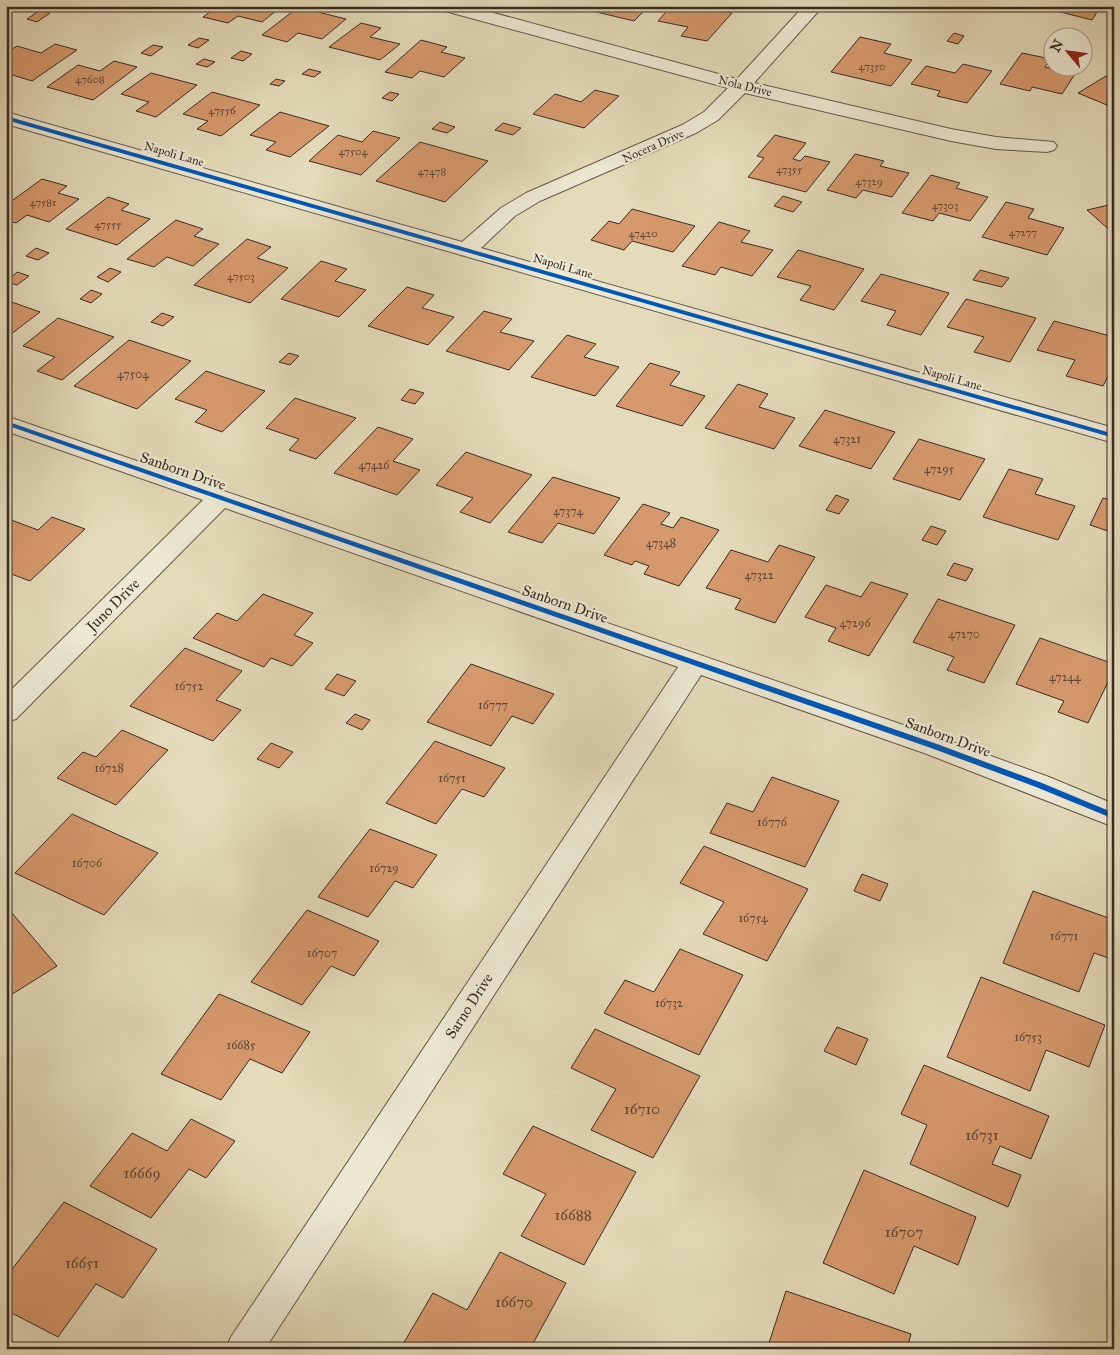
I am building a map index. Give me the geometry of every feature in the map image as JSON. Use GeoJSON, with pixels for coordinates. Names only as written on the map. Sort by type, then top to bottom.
{"type":"FeatureCollection","features":[{"type":"Feature","properties":{"kind":"street","name":"Nola Drive"},"geometry":{"type":"LineString","coordinates":[[447,6],[741,86],[951,135],[996,143],[1047,146]]}},
{"type":"Feature","properties":{"kind":"street","name":"Nocera Drive"},"geometry":{"type":"LineString","coordinates":[[466,250],[508,212],[533,197],[690,129],[711,116],[814,6]]}},
{"type":"Feature","properties":{"kind":"street","name":"Napoli Lane"},"geometry":{"type":"LineString","coordinates":[[6,118],[1114,436]]}},
{"type":"Feature","properties":{"kind":"street","name":"Sanborn Drive"},"geometry":{"type":"LineString","coordinates":[[6,423],[934,746],[1039,785],[1114,816]]}},
{"type":"Feature","properties":{"kind":"street","name":"Juno Drive"},"geometry":{"type":"LineString","coordinates":[[6,712],[220,498]]}},
{"type":"Feature","properties":{"kind":"street","name":"Sarno Drive"},"geometry":{"type":"LineString","coordinates":[[244,1349],[694,664]]}},
{"type":"Feature","properties":{"kind":"building"},"geometry":{"type":"Polygon","coordinates":[[[165,6],[198,6],[190,12],[165,6]]]}},
{"type":"Feature","properties":{"kind":"building"},"geometry":{"type":"Polygon","coordinates":[[[218,6],[282,6],[262,22],[238,16],[228,23],[203,17],[218,6]]]}},
{"type":"Feature","properties":{"kind":"building"},"geometry":{"type":"Polygon","coordinates":[[[300,6],[323,9],[318,12],[346,19],[322,39],[298,33],[287,42],[262,35],[300,6]]]}},
{"type":"Feature","properties":{"kind":"building"},"geometry":{"type":"Polygon","coordinates":[[[582,6],[649,6],[634,21],[580,8],[582,6]]]}},
{"type":"Feature","properties":{"kind":"building"},"geometry":{"type":"Polygon","coordinates":[[[671,6],[699,6],[732,13],[707,41],[681,36],[688,27],[658,21],[671,6]]]}},
{"type":"Feature","properties":{"kind":"building"},"geometry":{"type":"Polygon","coordinates":[[[1037,6],[1101,6],[1092,20],[1037,6]]]}},
{"type":"Feature","properties":{"kind":"building"},"geometry":{"type":"Polygon","coordinates":[[[40,10],[50,13],[37,22],[27,19],[40,10]]]}},
{"type":"Feature","properties":{"kind":"building"},"geometry":{"type":"Polygon","coordinates":[[[361,23],[381,28],[370,37],[400,44],[380,60],[329,47],[361,23]]]}},
{"type":"Feature","properties":{"kind":"building"},"geometry":{"type":"Polygon","coordinates":[[[954,33],[964,36],[958,44],[947,41],[954,33]]]}},
{"type":"Feature","properties":{"kind":"building"},"geometry":{"type":"Polygon","coordinates":[[[860,37],[891,44],[884,53],[912,60],[891,86],[831,72],[860,37]]]}},
{"type":"Feature","properties":{"kind":"building"},"geometry":{"type":"Polygon","coordinates":[[[199,38],[209,40],[198,48],[188,45],[199,38]]]}},
{"type":"Feature","properties":{"kind":"building"},"geometry":{"type":"Polygon","coordinates":[[[421,40],[447,47],[441,52],[465,58],[444,77],[420,71],[412,78],[385,72],[421,40]]]}},
{"type":"Feature","properties":{"kind":"building"},"geometry":{"type":"Polygon","coordinates":[[[55,44],[77,50],[32,81],[6,73],[6,53],[17,46],[41,53],[55,44]]]}},
{"type":"Feature","properties":{"kind":"building"},"geometry":{"type":"Polygon","coordinates":[[[153,45],[163,47],[151,56],[141,53],[153,45]]]}},
{"type":"Feature","properties":{"kind":"building"},"geometry":{"type":"Polygon","coordinates":[[[241,51],[252,54],[243,61],[231,58],[241,51]]]}},
{"type":"Feature","properties":{"kind":"building"},"geometry":{"type":"Polygon","coordinates":[[[1022,53],[1042,57],[1042,78],[1072,78],[1062,94],[1032,87],[1030,91],[1000,84],[1022,53]]]}},
{"type":"Feature","properties":{"kind":"building"},"geometry":{"type":"Polygon","coordinates":[[[204,59],[215,62],[207,67],[196,64],[204,59]]]}},
{"type":"Feature","properties":{"kind":"building"},"geometry":{"type":"Polygon","coordinates":[[[114,61],[137,67],[93,100],[47,87],[78,65],[100,71],[114,61]]]}},
{"type":"Feature","properties":{"kind":"building"},"geometry":{"type":"Polygon","coordinates":[[[963,64],[992,71],[967,103],[937,96],[940,91],[911,84],[926,66],[955,73],[963,64]]]}},
{"type":"Feature","properties":{"kind":"building"},"geometry":{"type":"Polygon","coordinates":[[[309,69],[321,72],[314,77],[302,74],[309,69]]]}},
{"type":"Feature","properties":{"kind":"building"},"geometry":{"type":"Polygon","coordinates":[[[151,73],[197,85],[156,117],[136,111],[149,102],[121,94],[151,73]]]}},
{"type":"Feature","properties":{"kind":"building"},"geometry":{"type":"Polygon","coordinates":[[[1106,76],[1114,80],[1114,108],[1078,93],[1106,76]]]}},
{"type":"Feature","properties":{"kind":"building"},"geometry":{"type":"Polygon","coordinates":[[[276,79],[285,81],[279,86],[270,84],[276,79]]]}},
{"type":"Feature","properties":{"kind":"building"},"geometry":{"type":"Polygon","coordinates":[[[595,90],[619,96],[584,128],[533,114],[555,94],[581,102],[595,90]]]}},
{"type":"Feature","properties":{"kind":"building"},"geometry":{"type":"Polygon","coordinates":[[[212,92],[260,105],[221,136],[197,129],[208,121],[183,114],[212,92]]]}},
{"type":"Feature","properties":{"kind":"building"},"geometry":{"type":"Polygon","coordinates":[[[390,92],[399,94],[392,101],[382,98],[390,92]]]}},
{"type":"Feature","properties":{"kind":"building"},"geometry":{"type":"Polygon","coordinates":[[[280,112],[329,126],[290,157],[266,150],[276,142],[250,135],[280,112]]]}},
{"type":"Feature","properties":{"kind":"building"},"geometry":{"type":"Polygon","coordinates":[[[440,122],[455,127],[447,133],[432,129],[440,122]]]}},
{"type":"Feature","properties":{"kind":"building"},"geometry":{"type":"Polygon","coordinates":[[[503,123],[521,128],[513,135],[495,130],[503,123]]]}},
{"type":"Feature","properties":{"kind":"building"},"geometry":{"type":"Polygon","coordinates":[[[373,131],[400,138],[361,175],[309,161],[338,135],[362,142],[373,131]]]}},
{"type":"Feature","properties":{"kind":"building"},"geometry":{"type":"Polygon","coordinates":[[[775,135],[806,143],[793,159],[800,161],[805,156],[830,162],[806,192],[748,177],[764,158],[757,156],[775,135]]]}},
{"type":"Feature","properties":{"kind":"building"},"geometry":{"type":"Polygon","coordinates":[[[420,142],[488,161],[445,202],[376,181],[420,142]]]}},
{"type":"Feature","properties":{"kind":"building"},"geometry":{"type":"Polygon","coordinates":[[[855,154],[884,161],[880,166],[909,173],[892,197],[863,190],[856,198],[827,190],[855,154]]]}},
{"type":"Feature","properties":{"kind":"building"},"geometry":{"type":"Polygon","coordinates":[[[931,175],[960,183],[956,188],[988,197],[970,221],[939,213],[933,221],[902,213],[931,175]]]}},
{"type":"Feature","properties":{"kind":"building"},"geometry":{"type":"Polygon","coordinates":[[[42,179],[67,186],[58,193],[79,199],[49,222],[27,215],[16,223],[6,220],[6,205],[42,179]]]}},
{"type":"Feature","properties":{"kind":"building"},"geometry":{"type":"Polygon","coordinates":[[[783,196],[802,202],[793,212],[774,206],[783,196]]]}},
{"type":"Feature","properties":{"kind":"building"},"geometry":{"type":"Polygon","coordinates":[[[108,197],[129,204],[121,210],[150,219],[117,245],[66,229],[108,197]]]}},
{"type":"Feature","properties":{"kind":"building"},"geometry":{"type":"Polygon","coordinates":[[[1006,202],[1034,209],[1028,218],[1064,228],[1047,255],[982,237],[1006,202]]]}},
{"type":"Feature","properties":{"kind":"building"},"geometry":{"type":"Polygon","coordinates":[[[1114,205],[1114,234],[1087,210],[1114,205]]]}},
{"type":"Feature","properties":{"kind":"building"},"geometry":{"type":"Polygon","coordinates":[[[632,209],[695,226],[673,252],[632,241],[624,250],[591,240],[609,221],[619,224],[632,209]]]}},
{"type":"Feature","properties":{"kind":"building"},"geometry":{"type":"Polygon","coordinates":[[[176,220],[203,229],[194,236],[219,244],[193,266],[167,257],[154,267],[127,259],[176,220]]]}},
{"type":"Feature","properties":{"kind":"building"},"geometry":{"type":"Polygon","coordinates":[[[719,222],[750,231],[741,242],[773,250],[752,276],[721,267],[715,275],[682,266],[719,222]]]}},
{"type":"Feature","properties":{"kind":"building"},"geometry":{"type":"Polygon","coordinates":[[[247,239],[271,247],[257,258],[288,268],[250,303],[194,285],[247,239]]]}},
{"type":"Feature","properties":{"kind":"building"},"geometry":{"type":"Polygon","coordinates":[[[36,248],[49,253],[38,260],[26,256],[36,248]]]}},
{"type":"Feature","properties":{"kind":"building"},"geometry":{"type":"Polygon","coordinates":[[[798,250],[864,269],[834,310],[800,300],[811,286],[777,277],[798,250]]]}},
{"type":"Feature","properties":{"kind":"building"},"geometry":{"type":"Polygon","coordinates":[[[321,261],[347,269],[335,281],[366,290],[339,317],[281,299],[321,261]]]}},
{"type":"Feature","properties":{"kind":"building"},"geometry":{"type":"Polygon","coordinates":[[[110,268],[121,272],[108,282],[97,277],[110,268]]]}},
{"type":"Feature","properties":{"kind":"building"},"geometry":{"type":"Polygon","coordinates":[[[980,270],[1009,278],[1002,287],[973,280],[980,270]]]}},
{"type":"Feature","properties":{"kind":"building"},"geometry":{"type":"Polygon","coordinates":[[[17,272],[29,276],[17,285],[6,282],[17,272]]]}},
{"type":"Feature","properties":{"kind":"building"},"geometry":{"type":"Polygon","coordinates":[[[881,274],[949,293],[921,335],[887,325],[896,311],[861,301],[881,274]]]}},
{"type":"Feature","properties":{"kind":"building"},"geometry":{"type":"Polygon","coordinates":[[[407,287],[434,295],[422,308],[454,317],[428,345],[368,326],[407,287]]]}},
{"type":"Feature","properties":{"kind":"building"},"geometry":{"type":"Polygon","coordinates":[[[91,290],[102,294],[91,303],[80,299],[91,290]]]}},
{"type":"Feature","properties":{"kind":"building"},"geometry":{"type":"Polygon","coordinates":[[[966,299],[1036,318],[1010,362],[974,352],[984,337],[947,327],[966,299]]]}},
{"type":"Feature","properties":{"kind":"building"},"geometry":{"type":"Polygon","coordinates":[[[6,300],[40,312],[6,338],[6,300]]]}},
{"type":"Feature","properties":{"kind":"building"},"geometry":{"type":"Polygon","coordinates":[[[484,311],[512,319],[500,332],[534,341],[509,370],[446,351],[484,311]]]}},
{"type":"Feature","properties":{"kind":"building"},"geometry":{"type":"Polygon","coordinates":[[[162,313],[174,317],[163,326],[151,322],[162,313]]]}},
{"type":"Feature","properties":{"kind":"building"},"geometry":{"type":"Polygon","coordinates":[[[58,318],[114,337],[62,380],[37,371],[55,357],[23,346],[58,318]]]}},
{"type":"Feature","properties":{"kind":"building"},"geometry":{"type":"Polygon","coordinates":[[[1054,321],[1114,337],[1114,365],[1103,386],[1066,376],[1075,360],[1037,350],[1054,321]]]}},
{"type":"Feature","properties":{"kind":"building"},"geometry":{"type":"Polygon","coordinates":[[[567,335],[596,344],[584,357],[619,367],[595,396],[531,377],[567,335]]]}},
{"type":"Feature","properties":{"kind":"building"},"geometry":{"type":"Polygon","coordinates":[[[129,340],[191,361],[137,409],[74,386],[129,340]]]}},
{"type":"Feature","properties":{"kind":"building"},"geometry":{"type":"Polygon","coordinates":[[[289,353],[299,356],[290,365],[279,362],[289,353]]]}},
{"type":"Feature","properties":{"kind":"building"},"geometry":{"type":"Polygon","coordinates":[[[650,363],[680,372],[670,385],[705,396],[682,426],[616,406],[650,363]]]}},
{"type":"Feature","properties":{"kind":"building"},"geometry":{"type":"Polygon","coordinates":[[[206,371],[265,391],[222,432],[195,422],[207,410],[175,399],[206,371]]]}},
{"type":"Feature","properties":{"kind":"building"},"geometry":{"type":"Polygon","coordinates":[[[738,384],[768,394],[759,407],[795,418],[774,449],[705,428],[738,384]]]}},
{"type":"Feature","properties":{"kind":"building"},"geometry":{"type":"Polygon","coordinates":[[[410,389],[424,393],[415,404],[401,400],[410,389]]]}},
{"type":"Feature","properties":{"kind":"building"},"geometry":{"type":"Polygon","coordinates":[[[295,398],[356,418],[316,459],[289,450],[299,439],[266,428],[295,398]]]}},
{"type":"Feature","properties":{"kind":"building"},"geometry":{"type":"Polygon","coordinates":[[[825,410],[895,432],[871,469],[799,446],[825,410]]]}},
{"type":"Feature","properties":{"kind":"building"},"geometry":{"type":"Polygon","coordinates":[[[378,427],[413,439],[393,461],[420,470],[397,495],[334,473],[378,427]]]}},
{"type":"Feature","properties":{"kind":"building"},"geometry":{"type":"Polygon","coordinates":[[[919,439],[985,459],[960,500],[893,479],[919,439]]]}},
{"type":"Feature","properties":{"kind":"building"},"geometry":{"type":"Polygon","coordinates":[[[466,452],[532,475],[490,523],[460,512],[473,498],[436,485],[466,452]]]}},
{"type":"Feature","properties":{"kind":"building"},"geometry":{"type":"Polygon","coordinates":[[[1009,469],[1043,479],[1035,494],[1075,506],[1058,540],[983,517],[1009,469]]]}},
{"type":"Feature","properties":{"kind":"building"},"geometry":{"type":"Polygon","coordinates":[[[553,477],[620,498],[594,534],[558,523],[542,543],[508,532],[553,477]]]}},
{"type":"Feature","properties":{"kind":"building"},"geometry":{"type":"Polygon","coordinates":[[[836,495],[849,500],[839,514],[826,510],[836,495]]]}},
{"type":"Feature","properties":{"kind":"building"},"geometry":{"type":"Polygon","coordinates":[[[1103,498],[1114,501],[1114,533],[1090,525],[1103,498]]]}},
{"type":"Feature","properties":{"kind":"building"},"geometry":{"type":"Polygon","coordinates":[[[643,504],[670,513],[661,524],[673,528],[681,517],[719,530],[679,586],[644,574],[649,566],[635,561],[632,565],[604,555],[643,504]]]}},
{"type":"Feature","properties":{"kind":"building"},"geometry":{"type":"Polygon","coordinates":[[[52,517],[85,529],[30,581],[6,572],[6,518],[38,530],[52,517]]]}},
{"type":"Feature","properties":{"kind":"building"},"geometry":{"type":"Polygon","coordinates":[[[931,526],[946,531],[937,545],[922,540],[931,526]]]}},
{"type":"Feature","properties":{"kind":"building"},"geometry":{"type":"Polygon","coordinates":[[[779,545],[815,557],[775,623],[735,609],[741,599],[706,588],[731,550],[768,562],[779,545]]]}},
{"type":"Feature","properties":{"kind":"building"},"geometry":{"type":"Polygon","coordinates":[[[954,563],[973,569],[966,581],[947,575],[954,563]]]}},
{"type":"Feature","properties":{"kind":"building"},"geometry":{"type":"Polygon","coordinates":[[[871,582],[908,594],[869,656],[828,641],[836,628],[805,617],[826,585],[861,597],[871,582]]]}},
{"type":"Feature","properties":{"kind":"building"},"geometry":{"type":"Polygon","coordinates":[[[263,594],[313,613],[294,635],[313,643],[292,666],[271,658],[264,667],[193,638],[217,613],[237,621],[263,594]]]}},
{"type":"Feature","properties":{"kind":"building"},"geometry":{"type":"Polygon","coordinates":[[[938,599],[1015,625],[984,683],[947,670],[954,657],[913,642],[938,599]]]}},
{"type":"Feature","properties":{"kind":"building"},"geometry":{"type":"Polygon","coordinates":[[[1040,638],[1114,664],[1114,670],[1088,723],[1058,712],[1064,701],[1016,684],[1040,638]]]}},
{"type":"Feature","properties":{"kind":"building"},"geometry":{"type":"Polygon","coordinates":[[[185,648],[242,671],[216,700],[241,710],[213,741],[130,706],[185,648]]]}},
{"type":"Feature","properties":{"kind":"building"},"geometry":{"type":"Polygon","coordinates":[[[471,664],[554,694],[533,724],[512,716],[491,746],[427,722],[471,664]]]}},
{"type":"Feature","properties":{"kind":"building"},"geometry":{"type":"Polygon","coordinates":[[[337,674],[356,681],[344,696],[325,689],[337,674]]]}},
{"type":"Feature","properties":{"kind":"building"},"geometry":{"type":"Polygon","coordinates":[[[355,714],[370,720],[362,730],[346,723],[355,714]]]}},
{"type":"Feature","properties":{"kind":"building"},"geometry":{"type":"Polygon","coordinates":[[[122,730],[168,750],[116,805],[57,778],[83,752],[96,757],[122,730]]]}},
{"type":"Feature","properties":{"kind":"building"},"geometry":{"type":"Polygon","coordinates":[[[435,741],[505,768],[484,797],[462,789],[436,824],[386,803],[435,741]]]}},
{"type":"Feature","properties":{"kind":"building"},"geometry":{"type":"Polygon","coordinates":[[[271,743],[293,752],[279,768],[257,759],[271,743]]]}},
{"type":"Feature","properties":{"kind":"building"},"geometry":{"type":"Polygon","coordinates":[[[772,777],[839,801],[805,867],[710,833],[727,803],[753,812],[772,777]]]}},
{"type":"Feature","properties":{"kind":"building"},"geometry":{"type":"Polygon","coordinates":[[[72,814],[158,853],[104,915],[15,873],[72,814]]]}},
{"type":"Feature","properties":{"kind":"building"},"geometry":{"type":"Polygon","coordinates":[[[370,829],[437,855],[413,888],[395,881],[368,917],[318,897],[370,829]]]}},
{"type":"Feature","properties":{"kind":"building"},"geometry":{"type":"Polygon","coordinates":[[[704,846],[808,889],[767,961],[703,934],[724,902],[680,883],[704,846]]]}},
{"type":"Feature","properties":{"kind":"building"},"geometry":{"type":"Polygon","coordinates":[[[862,874],[888,884],[880,901],[854,891],[862,874]]]}},
{"type":"Feature","properties":{"kind":"building"},"geometry":{"type":"Polygon","coordinates":[[[1033,891],[1114,920],[1114,960],[1094,953],[1079,992],[1003,963],[1033,891]]]}},
{"type":"Feature","properties":{"kind":"building"},"geometry":{"type":"Polygon","coordinates":[[[6,906],[57,966],[6,998],[6,906]]]}},
{"type":"Feature","properties":{"kind":"building"},"geometry":{"type":"Polygon","coordinates":[[[307,910],[379,941],[354,976],[331,966],[302,1005],[251,982],[307,910]]]}},
{"type":"Feature","properties":{"kind":"building"},"geometry":{"type":"Polygon","coordinates":[[[680,949],[743,975],[699,1055],[604,1013],[625,980],[654,992],[680,949]]]}},
{"type":"Feature","properties":{"kind":"building"},"geometry":{"type":"Polygon","coordinates":[[[981,977],[1105,1025],[1089,1067],[1046,1050],[1030,1091],[947,1057],[981,977]]]}},
{"type":"Feature","properties":{"kind":"building"},"geometry":{"type":"Polygon","coordinates":[[[219,994],[310,1032],[282,1073],[250,1059],[221,1100],[161,1074],[219,994]]]}},
{"type":"Feature","properties":{"kind":"building"},"geometry":{"type":"Polygon","coordinates":[[[837,1027],[868,1039],[856,1065],[824,1051],[837,1027]]]}},
{"type":"Feature","properties":{"kind":"building"},"geometry":{"type":"Polygon","coordinates":[[[595,1029],[700,1076],[653,1158],[591,1130],[616,1089],[571,1068],[595,1029]]]}},
{"type":"Feature","properties":{"kind":"building"},"geometry":{"type":"Polygon","coordinates":[[[924,1065],[1049,1116],[1031,1159],[1000,1146],[992,1164],[1021,1175],[1008,1207],[910,1164],[927,1125],[901,1114],[924,1065]]]}},
{"type":"Feature","properties":{"kind":"building"},"geometry":{"type":"Polygon","coordinates":[[[191,1119],[235,1141],[206,1178],[189,1169],[151,1218],[90,1186],[132,1133],[167,1151],[191,1119]]]}},
{"type":"Feature","properties":{"kind":"building"},"geometry":{"type":"Polygon","coordinates":[[[533,1126],[636,1172],[584,1265],[521,1236],[546,1194],[503,1174],[533,1126]]]}},
{"type":"Feature","properties":{"kind":"building"},"geometry":{"type":"Polygon","coordinates":[[[864,1170],[976,1217],[958,1265],[914,1246],[894,1294],[823,1263],[864,1170]]]}},
{"type":"Feature","properties":{"kind":"building"},"geometry":{"type":"Polygon","coordinates":[[[64,1202],[157,1249],[123,1298],[96,1284],[58,1337],[6,1310],[6,1277],[64,1202]]]}},
{"type":"Feature","properties":{"kind":"building"},"geometry":{"type":"Polygon","coordinates":[[[500,1252],[566,1283],[530,1349],[413,1349],[403,1344],[433,1293],[467,1310],[500,1252]]]}},
{"type":"Feature","properties":{"kind":"building"},"geometry":{"type":"Polygon","coordinates":[[[786,1291],[911,1334],[907,1349],[767,1349],[786,1291]]]}},
{"type":"Feature","properties":{"kind":"cycle path"},"geometry":{"type":"LineString","coordinates":[[6,118],[1114,436]]}},
{"type":"Feature","properties":{"kind":"cycle path"},"geometry":{"type":"LineString","coordinates":[[6,423],[934,746],[1039,785],[1114,816]]}}]}
